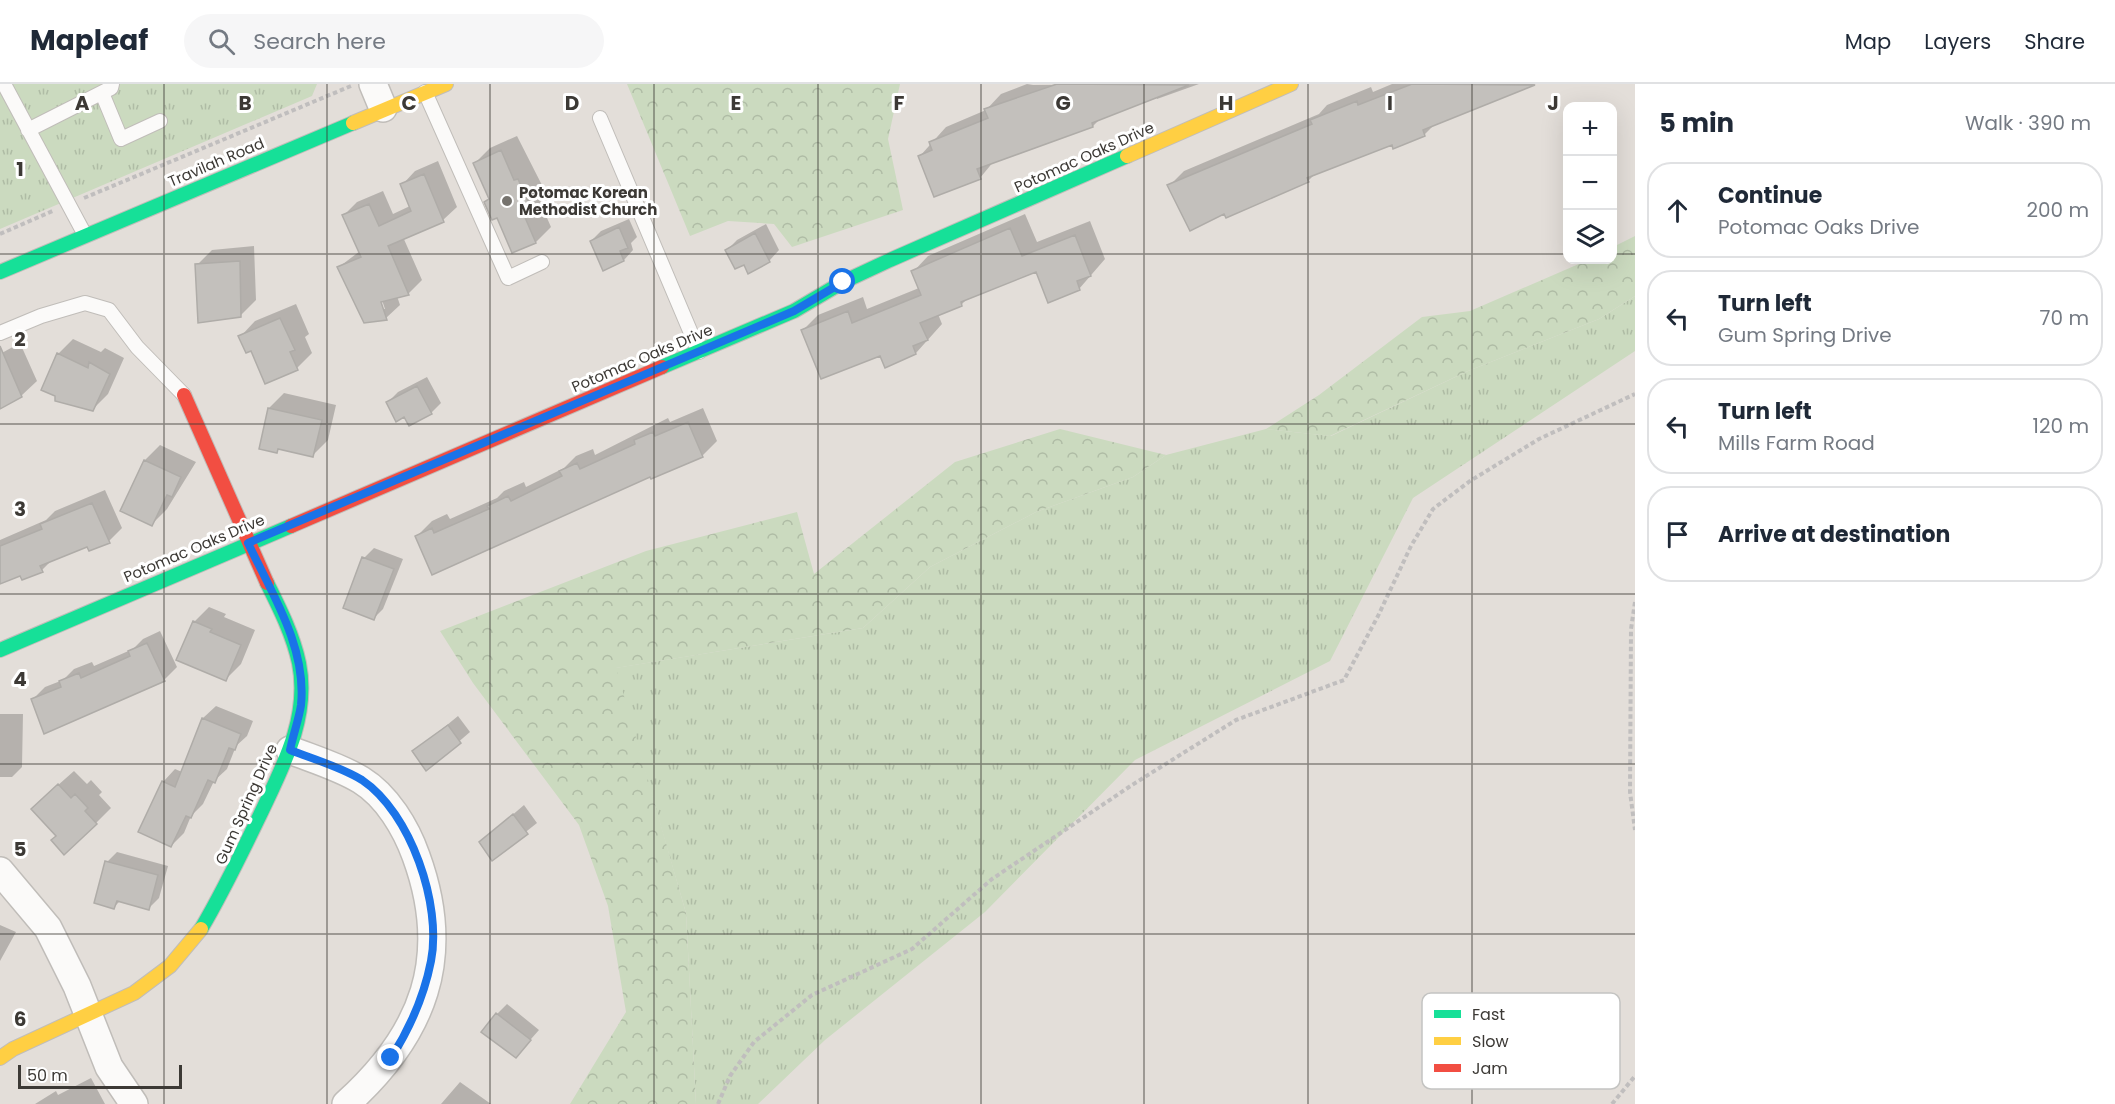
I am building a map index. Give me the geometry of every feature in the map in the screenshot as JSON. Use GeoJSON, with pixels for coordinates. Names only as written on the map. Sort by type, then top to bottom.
{"type":"FeatureCollection","features":[{"type":"Feature","properties":{"kind":"street","name":"Travilah Road"},"geometry":{"type":"LineString","coordinates":[[0,272],[85,236],[378,96],[425,92],[446,84]]}},
{"type":"Feature","properties":{"kind":"street","name":"Potomac Oaks Drive"},"geometry":{"type":"LineString","coordinates":[[0,650],[794,311],[843,282],[890,260],[1292,84]]}},
{"type":"Feature","properties":{"kind":"street","name":"Gum Spring Drive"},"geometry":{"type":"LineString","coordinates":[[0,1058],[134,993],[170,966],[201,929],[231,877],[290,750],[301,704],[299,666],[289,629],[248,543],[184,395]]}},
{"type":"Feature","properties":{"kind":"street"},"geometry":{"type":"LineString","coordinates":[[290,750],[362,780],[390,807],[410,840],[424,879],[433,920],[432,959],[411,1026],[391,1058],[370,1082],[345,1104]]}},
{"type":"Feature","properties":{"kind":"street"},"geometry":{"type":"LineString","coordinates":[[0,871],[48,928],[77,986],[109,1067],[134,1104]]}},
{"type":"Feature","properties":{"kind":"lane"},"geometry":{"type":"LineString","coordinates":[[4,84],[85,236]]}},
{"type":"Feature","properties":{"kind":"lane"},"geometry":{"type":"LineString","coordinates":[[28,130],[107,88],[121,139],[160,121]]}},
{"type":"Feature","properties":{"kind":"lane"},"geometry":{"type":"LineString","coordinates":[[425,92],[508,278],[542,262]]}},
{"type":"Feature","properties":{"kind":"lane"},"geometry":{"type":"LineString","coordinates":[[600,118],[699,352]]}},
{"type":"Feature","properties":{"kind":"lane"},"geometry":{"type":"LineString","coordinates":[[0,333],[40,316],[85,303],[109,310],[137,348],[184,395]]}},
{"type":"Feature","properties":{"kind":"path"},"geometry":{"type":"LineString","coordinates":[[0,234],[357,84]]}},
{"type":"Feature","properties":{"kind":"path"},"geometry":{"type":"LineString","coordinates":[[718,1104],[730,1076],[754,1042],[812,996],[912,949],[993,879],[1236,720],[1344,680],[1411,546],[1433,509],[1470,481],[1539,439],[1635,394]]}},
{"type":"Feature","properties":{"kind":"path"},"geometry":{"type":"LineString","coordinates":[[1635,602],[1631,629],[1630,792],[1635,830]]}},
{"type":"Feature","properties":{"kind":"path"},"geometry":{"type":"LineString","coordinates":[[1612,1104],[1635,1076]]}},
{"type":"Feature","properties":{"kind":"green space"},"geometry":{"type":"Polygon","coordinates":[[[0,84],[317,84],[312,96],[0,229],[0,84]]]}},
{"type":"Feature","properties":{"kind":"green space"},"geometry":{"type":"Polygon","coordinates":[[[627,84],[900,84],[888,139],[903,210],[792,247],[774,224],[728,221],[690,236],[627,84]]]}},
{"type":"Feature","properties":{"kind":"green space"},"geometry":{"type":"Polygon","coordinates":[[[1635,236],[1635,296],[1599,319],[1468,371],[1330,436],[1266,429],[1319,395],[1422,317],[1470,311],[1579,264],[1617,264],[1617,245],[1635,236]]]}},
{"type":"Feature","properties":{"kind":"green space"},"geometry":{"type":"Polygon","coordinates":[[[1635,296],[1635,351],[1413,498],[1330,661],[1135,760],[985,912],[825,1040],[758,1104],[696,1104],[686,913],[615,668],[863,628],[930,567],[1036,512],[1133,477],[1166,455],[1266,429],[1331,436],[1468,371],[1599,319],[1635,296]]]}},
{"type":"Feature","properties":{"kind":"green space"},"geometry":{"type":"Polygon","coordinates":[[[1060,429],[1166,455],[1133,477],[1036,512],[930,567],[863,628],[616,668],[686,913],[696,1104],[570,1104],[626,1012],[608,906],[579,825],[473,683],[440,631],[646,551],[797,512],[814,574],[955,462],[1060,429]]]}},
{"type":"Feature","properties":{"kind":"building"},"geometry":{"type":"Polygon","coordinates":[[[1057,84],[1189,85],[1092,123],[1093,127],[977,169],[981,179],[934,197],[918,156],[932,150],[929,142],[988,118],[984,109],[1057,84]]]}},
{"type":"Feature","properties":{"kind":"building"},"geometry":{"type":"Polygon","coordinates":[[[1412,84],[1535,85],[1423,130],[1425,136],[1393,149],[1392,145],[1307,178],[1309,182],[1226,218],[1224,214],[1190,231],[1167,185],[1312,124],[1310,120],[1357,101],[1358,105],[1412,84]]]}},
{"type":"Feature","properties":{"kind":"building","name":"Potomac Korean Methodist Church"},"geometry":{"type":"Polygon","coordinates":[[[501,150],[514,180],[518,179],[532,211],[524,215],[536,243],[512,253],[497,218],[492,220],[484,202],[489,199],[473,163],[501,150]]]}},
{"type":"Feature","properties":{"kind":"building"},"geometry":{"type":"Polygon","coordinates":[[[424,174],[444,222],[388,246],[409,295],[381,302],[387,320],[364,323],[337,267],[361,257],[342,215],[369,204],[379,226],[411,211],[400,184],[424,174]]]}},
{"type":"Feature","properties":{"kind":"building"},"geometry":{"type":"Polygon","coordinates":[[[619,227],[628,248],[620,251],[624,261],[603,271],[590,241],[619,227]]]}},
{"type":"Feature","properties":{"kind":"building"},"geometry":{"type":"Polygon","coordinates":[[[1010,228],[1022,256],[1075,235],[1091,276],[1077,281],[1080,290],[1048,303],[1036,272],[961,302],[962,306],[920,323],[928,340],[913,346],[916,354],[885,368],[880,356],[821,379],[801,330],[848,311],[852,323],[921,295],[911,271],[1010,228]]]}},
{"type":"Feature","properties":{"kind":"building"},"geometry":{"type":"Polygon","coordinates":[[[755,233],[770,262],[748,274],[744,265],[735,269],[725,250],[755,233]]]}},
{"type":"Feature","properties":{"kind":"building"},"geometry":{"type":"Polygon","coordinates":[[[240,261],[241,317],[198,323],[195,264],[240,261]]]}},
{"type":"Feature","properties":{"kind":"building"},"geometry":{"type":"Polygon","coordinates":[[[280,318],[295,350],[290,352],[298,370],[265,384],[251,351],[246,353],[238,336],[280,318]]]}},
{"type":"Feature","properties":{"kind":"building"},"geometry":{"type":"Polygon","coordinates":[[[0,346],[22,397],[0,409],[0,346]]]}},
{"type":"Feature","properties":{"kind":"building"},"geometry":{"type":"Polygon","coordinates":[[[57,353],[88,368],[89,362],[110,374],[93,411],[55,401],[55,396],[41,390],[57,353]]]}},
{"type":"Feature","properties":{"kind":"building"},"geometry":{"type":"Polygon","coordinates":[[[417,386],[432,414],[409,426],[404,417],[396,422],[386,402],[417,386]]]}},
{"type":"Feature","properties":{"kind":"building"},"geometry":{"type":"Polygon","coordinates":[[[268,408],[322,420],[313,457],[278,449],[277,453],[259,449],[268,408]]]}},
{"type":"Feature","properties":{"kind":"building"},"geometry":{"type":"Polygon","coordinates":[[[688,422],[703,457],[651,479],[650,477],[432,575],[415,536],[432,528],[434,533],[489,509],[487,506],[508,496],[511,501],[562,476],[559,471],[577,463],[580,469],[635,444],[634,440],[653,432],[655,436],[688,422]]]}},
{"type":"Feature","properties":{"kind":"building"},"geometry":{"type":"Polygon","coordinates":[[[144,460],[181,477],[172,497],[167,495],[152,526],[120,511],[144,460]]]}},
{"type":"Feature","properties":{"kind":"building"},"geometry":{"type":"Polygon","coordinates":[[[92,503],[110,543],[89,551],[87,547],[40,566],[43,572],[22,580],[20,576],[0,584],[0,546],[42,529],[40,524],[92,503]]]}},
{"type":"Feature","properties":{"kind":"building"},"geometry":{"type":"Polygon","coordinates":[[[362,557],[394,569],[374,620],[343,608],[362,557]]]}},
{"type":"Feature","properties":{"kind":"building"},"geometry":{"type":"Polygon","coordinates":[[[193,621],[212,629],[210,632],[241,645],[226,681],[176,660],[193,621]]]}},
{"type":"Feature","properties":{"kind":"building"},"geometry":{"type":"Polygon","coordinates":[[[147,643],[165,681],[44,734],[31,699],[61,687],[59,681],[79,673],[81,678],[130,656],[128,651],[147,643]]]}},
{"type":"Feature","properties":{"kind":"building"},"geometry":{"type":"Polygon","coordinates":[[[202,718],[241,734],[235,750],[229,748],[215,783],[208,780],[191,818],[186,816],[171,847],[138,832],[162,781],[175,787],[202,718]]]}},
{"type":"Feature","properties":{"kind":"building"},"geometry":{"type":"Polygon","coordinates":[[[448,725],[461,743],[426,771],[412,751],[448,725]]]}},
{"type":"Feature","properties":{"kind":"building"},"geometry":{"type":"Polygon","coordinates":[[[58,784],[71,798],[75,794],[88,808],[85,811],[97,824],[64,855],[51,840],[56,836],[31,809],[58,784]]]}},
{"type":"Feature","properties":{"kind":"building"},"geometry":{"type":"Polygon","coordinates":[[[513,814],[528,834],[492,861],[479,842],[513,814]]]}},
{"type":"Feature","properties":{"kind":"building"},"geometry":{"type":"Polygon","coordinates":[[[105,861],[158,875],[149,910],[117,901],[114,909],[94,903],[105,861]]]}},
{"type":"Feature","properties":{"kind":"building"},"geometry":{"type":"Polygon","coordinates":[[[496,1013],[531,1040],[516,1058],[481,1032],[496,1013]]]}},
{"type":"Feature","properties":{"kind":"traffic: fast"},"geometry":{"type":"LineString","coordinates":[[0,272],[353,123]]}},
{"type":"Feature","properties":{"kind":"traffic: fast"},"geometry":{"type":"LineString","coordinates":[[662,367],[794,311],[843,282],[890,260],[1127,156]]}},
{"type":"Feature","properties":{"kind":"traffic: fast"},"geometry":{"type":"LineString","coordinates":[[0,650],[291,526]]}},
{"type":"Feature","properties":{"kind":"traffic: fast"},"geometry":{"type":"LineString","coordinates":[[201,929],[232,873],[285,761],[301,703],[299,663],[290,632],[267,583]]}},
{"type":"Feature","properties":{"kind":"traffic: slow"},"geometry":{"type":"LineString","coordinates":[[353,123],[446,84]]}},
{"type":"Feature","properties":{"kind":"traffic: slow"},"geometry":{"type":"LineString","coordinates":[[1127,156],[1291,84]]}},
{"type":"Feature","properties":{"kind":"traffic: slow"},"geometry":{"type":"LineString","coordinates":[[0,1058],[13,1049],[134,993],[170,966],[201,929]]}},
{"type":"Feature","properties":{"kind":"traffic: jam"},"geometry":{"type":"LineString","coordinates":[[291,526],[662,367]]}},
{"type":"Feature","properties":{"kind":"traffic: jam"},"geometry":{"type":"LineString","coordinates":[[184,395],[267,583]]}},
{"type":"Feature","properties":{"kind":"place","name":"Potomac Korean Methodist Church"},"geometry":{"type":"Point","coordinates":[507,201]}},
{"type":"Feature","properties":{"kind":"route"},"geometry":{"type":"LineString","coordinates":[[391,1058],[411,1026],[432,959],[433,920],[424,879],[410,840],[390,807],[362,780],[290,750],[301,704],[299,666],[289,629],[248,543],[794,311],[843,282]]}}]}
